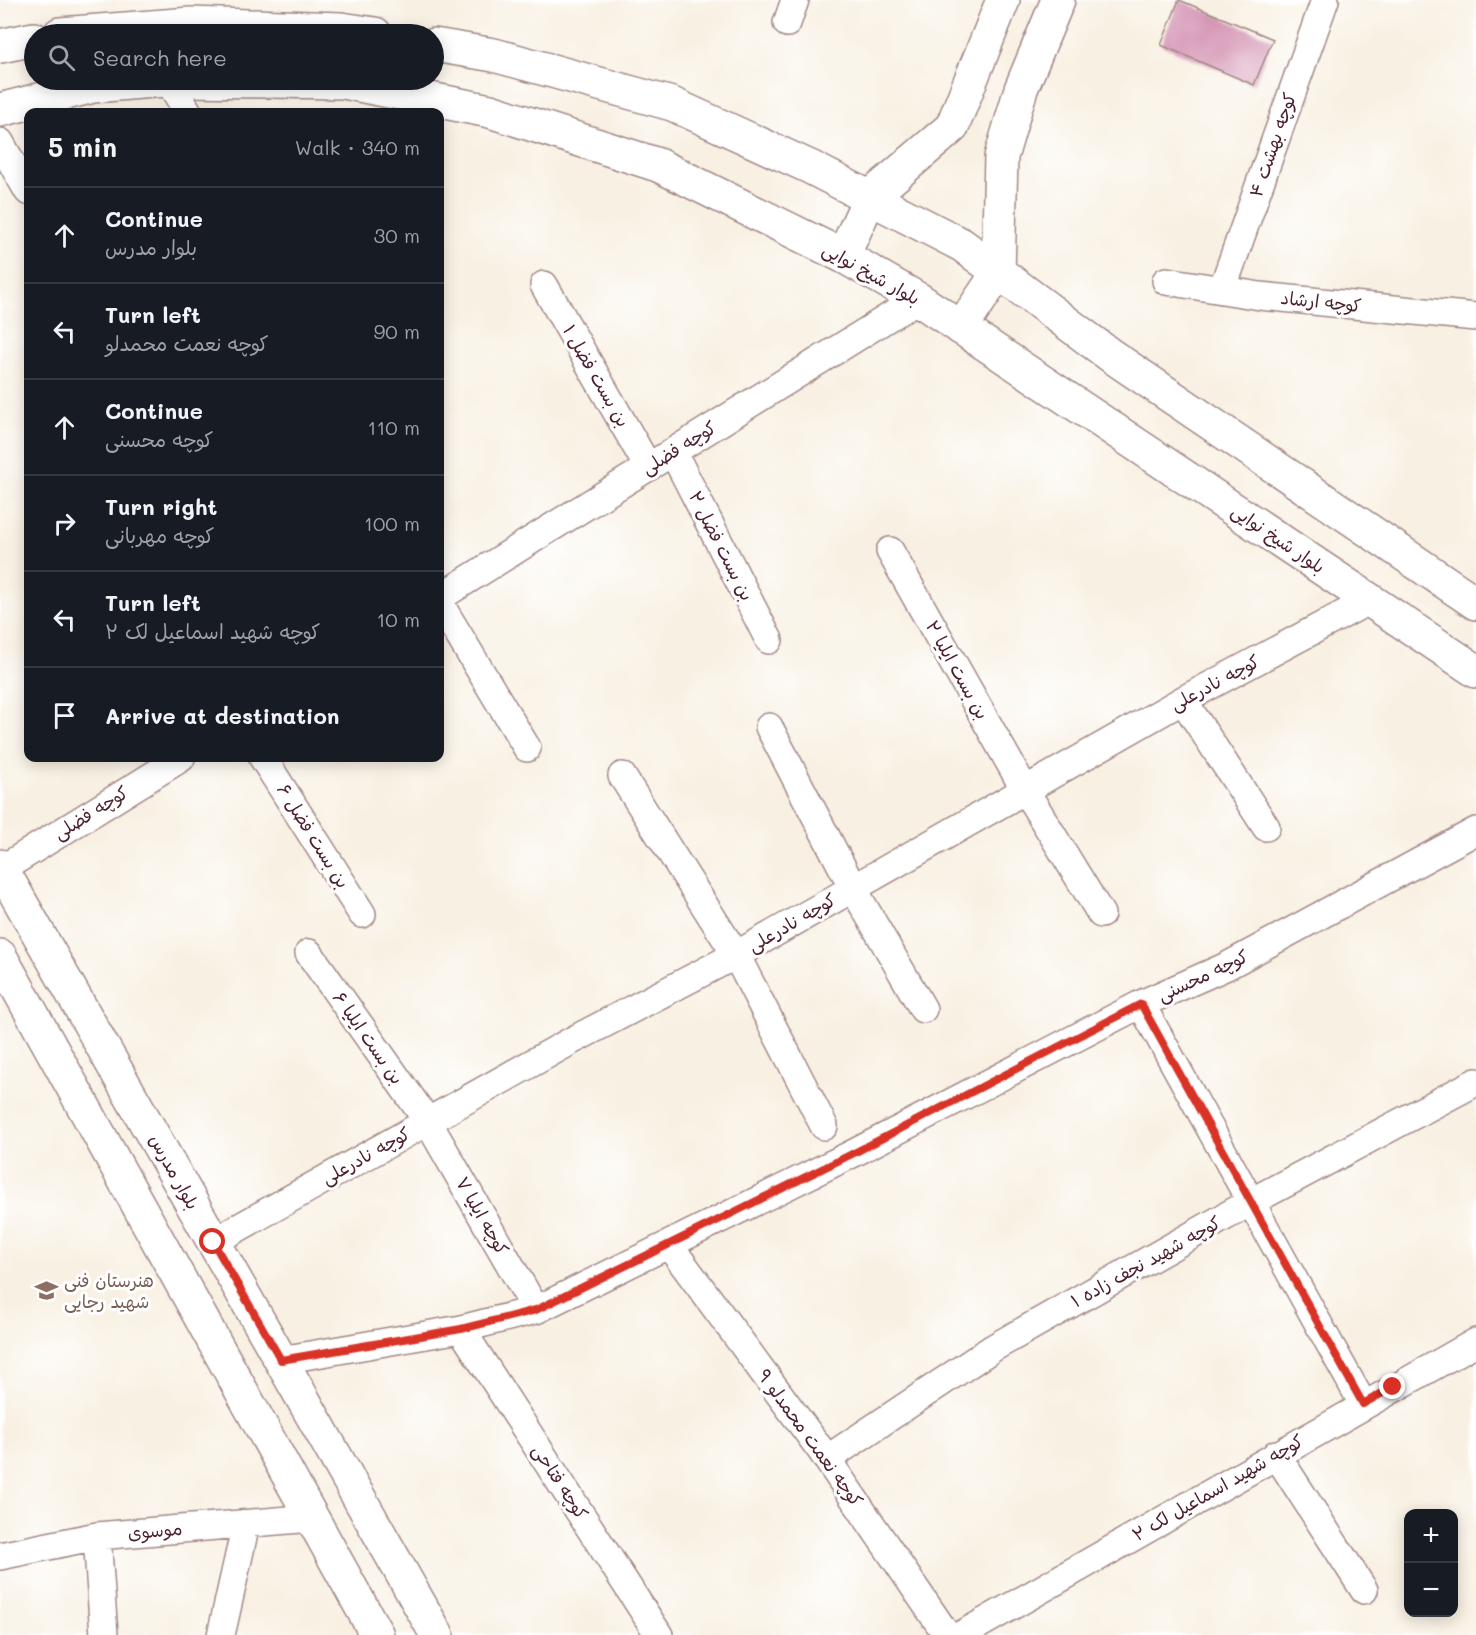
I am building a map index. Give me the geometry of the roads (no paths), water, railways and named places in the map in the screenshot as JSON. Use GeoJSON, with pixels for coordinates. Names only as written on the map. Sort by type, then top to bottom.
{"type":"FeatureCollection","features":[{"type":"Feature","properties":{"kind":"main road"},"geometry":{"type":"LineString","coordinates":[[843,256],[870,197],[952,127],[1002,0]]}},
{"type":"Feature","properties":{"kind":"main road"},"geometry":{"type":"LineString","coordinates":[[961,328],[998,273],[1002,157],[1021,89],[1058,0]]}},
{"type":"Feature","properties":{"kind":"main road"},"geometry":{"type":"LineString","coordinates":[[0,46],[24,41]]}},
{"type":"Feature","properties":{"kind":"main road"},"geometry":{"type":"LineString","coordinates":[[444,47],[494,55],[672,104],[810,167],[962,245],[1110,355],[1476,603]]}},
{"type":"Feature","properties":{"kind":"main road"},"geometry":{"type":"LineString","coordinates":[[0,110],[78,90]]}},
{"type":"Feature","properties":{"kind":"main road","name":"بلوار شیخ نوایی"},"geometry":{"type":"LineString","coordinates":[[384,90],[490,111],[658,165],[843,256],[918,299],[1476,671]]}},
{"type":"Feature","properties":{"kind":"main road","name":"بلوار مدرس"},"geometry":{"type":"LineString","coordinates":[[1,868],[437,1635]]}},
{"type":"Feature","properties":{"kind":"main road"},"geometry":{"type":"LineString","coordinates":[[0,956],[377,1635]]}},
{"type":"Feature","properties":{"kind":"street","name":"کوچه بهشت ۴"},"geometry":{"type":"LineString","coordinates":[[1222,290],[1324,0]]}},
{"type":"Feature","properties":{"kind":"street"},"geometry":{"type":"LineString","coordinates":[[173,90],[185,108]]}},
{"type":"Feature","properties":{"kind":"street"},"geometry":{"type":"LineString","coordinates":[[0,142],[24,183]]}},
{"type":"Feature","properties":{"kind":"street","name":"کوچه ارشاد"},"geometry":{"type":"LineString","coordinates":[[1166,281],[1222,290],[1476,317]]}},
{"type":"Feature","properties":{"kind":"street","name":"بن بست فضل ۱"},"geometry":{"type":"LineString","coordinates":[[544,285],[648,468]]}},
{"type":"Feature","properties":{"kind":"street","name":"کوچه فضلی"},"geometry":{"type":"LineString","coordinates":[[444,595],[918,299]]}},
{"type":"Feature","properties":{"kind":"street","name":"۲ بن بست فضل"},"geometry":{"type":"LineString","coordinates":[[673,452],[769,640]]}},
{"type":"Feature","properties":{"kind":"street","name":"بن بست ایلیا ۲"},"geometry":{"type":"LineString","coordinates":[[890,550],[1025,790],[1101,914]]}},
{"type":"Feature","properties":{"kind":"street","name":"کوچه نادرعلی"},"geometry":{"type":"LineString","coordinates":[[213,1242],[573,1040],[736,955],[1183,700],[1370,600]]}},
{"type":"Feature","properties":{"kind":"street"},"geometry":{"type":"LineString","coordinates":[[444,611],[527,748]]}},
{"type":"Feature","properties":{"kind":"street"},"geometry":{"type":"LineString","coordinates":[[1183,700],[1266,827]]}},
{"type":"Feature","properties":{"kind":"street"},"geometry":{"type":"LineString","coordinates":[[770,727],[853,888],[923,1009]]}},
{"type":"Feature","properties":{"kind":"street","name":"کوچه فضلی"},"geometry":{"type":"LineString","coordinates":[[1,868],[174,762]]}},
{"type":"Feature","properties":{"kind":"street","name":"۶ بن بست فضل"},"geometry":{"type":"LineString","coordinates":[[266,762],[362,914]]}},
{"type":"Feature","properties":{"kind":"street"},"geometry":{"type":"LineString","coordinates":[[622,776],[736,955],[824,1126]]}},
{"type":"Feature","properties":{"kind":"street","name":"کوچه محسنی"},"geometry":{"type":"LineString","coordinates":[[281,1360],[461,1329],[536,1310],[864,1148],[1141,1004],[1227,966],[1476,831]]}},
{"type":"Feature","properties":{"kind":"street","name":"۶ بن بست ایلیا"},"geometry":{"type":"LineString","coordinates":[[309,953],[428,1122]]}},
{"type":"Feature","properties":{"kind":"street"},"geometry":{"type":"LineString","coordinates":[[1141,1004],[1249,1203],[1363,1404]]}},
{"type":"Feature","properties":{"kind":"street","name":"کوچه شهید نجف زاده ۱"},"geometry":{"type":"LineString","coordinates":[[827,1459],[993,1348],[1249,1203],[1476,1083]]}},
{"type":"Feature","properties":{"kind":"street","name":"۷ کوچه ایلیا"},"geometry":{"type":"LineString","coordinates":[[428,1122],[536,1310]]}},
{"type":"Feature","properties":{"kind":"street","name":"کوچه نعمت محمدلو ۹"},"geometry":{"type":"LineString","coordinates":[[669,1245],[827,1459],[947,1635]]}},
{"type":"Feature","properties":{"kind":"street","name":"کوچه فتاحی"},"geometry":{"type":"LineString","coordinates":[[461,1329],[659,1635]]}},
{"type":"Feature","properties":{"kind":"street","name":"کوچه شهید اسماعیل لک ۲"},"geometry":{"type":"LineString","coordinates":[[961,1635],[1363,1404],[1476,1342]]}},
{"type":"Feature","properties":{"kind":"street"},"geometry":{"type":"LineString","coordinates":[[1276,1454],[1364,1590]]}},
{"type":"Feature","properties":{"kind":"street","name":"موسوی"},"geometry":{"type":"LineString","coordinates":[[0,1556],[97,1536],[313,1518]]}},
{"type":"Feature","properties":{"kind":"street"},"geometry":{"type":"LineString","coordinates":[[221,1635],[246,1524]]}},
{"type":"Feature","properties":{"kind":"street"},"geometry":{"type":"LineString","coordinates":[[97,1536],[104,1635]]}},
{"type":"Feature","properties":{"kind":"place","name":"هنرستان فنی شهید رجایی"},"geometry":{"type":"Point","coordinates":[46,1291]}}]}
